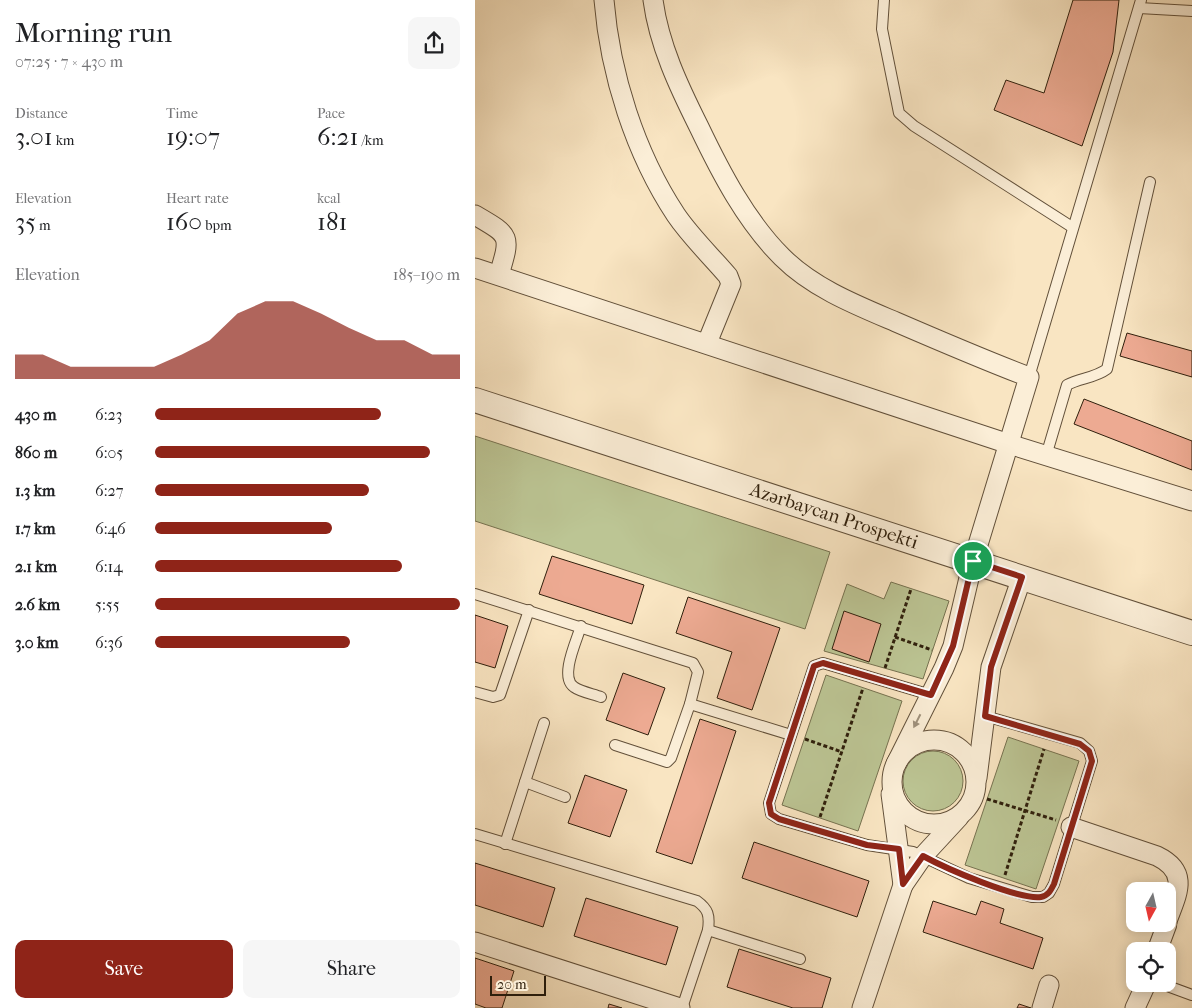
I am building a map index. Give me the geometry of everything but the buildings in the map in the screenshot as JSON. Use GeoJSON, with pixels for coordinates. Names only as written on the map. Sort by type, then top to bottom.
{"type":"FeatureCollection","features":[{"type":"Feature","properties":{"kind":"street"},"geometry":{"type":"LineString","coordinates":[[604,0],[613,60],[624,102],[653,177],[677,216],[728,276],[731,284],[707,343]]}},
{"type":"Feature","properties":{"kind":"street"},"geometry":{"type":"LineString","coordinates":[[653,0],[656,23],[673,70],[722,175],[751,219],[781,256],[807,278],[857,305],[969,354],[1029,376],[973,561],[953,646],[931,695],[895,764],[891,783],[891,804],[903,884]]}},
{"type":"Feature","properties":{"kind":"street"},"geometry":{"type":"LineString","coordinates":[[475,215],[500,230],[507,239],[507,248],[499,275]]}},
{"type":"Feature","properties":{"kind":"street"},"geometry":{"type":"LineString","coordinates":[[475,268],[1009,444],[1192,501]]}},
{"type":"Feature","properties":{"kind":"street","name":"Azərbaycan Prospekti"},"geometry":{"type":"LineString","coordinates":[[475,400],[1192,633]]}},
{"type":"Feature","properties":{"kind":"street"},"geometry":{"type":"LineString","coordinates":[[862,1008],[903,884],[923,856],[981,793],[985,716],[991,667],[1022,577]]}},
{"type":"Feature","properties":{"kind":"street"},"geometry":{"type":"LineString","coordinates":[[895,764],[908,749],[916,744],[935,740],[945,742],[962,751],[969,758],[981,793]]}},
{"type":"Feature","properties":{"kind":"street"},"geometry":{"type":"LineString","coordinates":[[891,783],[893,792],[902,810],[918,821],[937,824],[955,818],[963,812]]}},
{"type":"Feature","properties":{"kind":"street"},"geometry":{"type":"LineString","coordinates":[[1065,824],[1170,862],[1177,874],[1179,887],[1176,896]]}},
{"type":"Feature","properties":{"kind":"street"},"geometry":{"type":"LineString","coordinates":[[475,942],[681,1008]]}},
{"type":"Feature","properties":{"kind":"street"},"geometry":{"type":"LineString","coordinates":[[1042,1008],[1049,985]]}},
{"type":"Feature","properties":{"kind":"street"},"geometry":{"type":"LineString","coordinates":[[1135,1008],[1142,992]]}},
{"type":"Feature","properties":{"kind":"lane"},"geometry":{"type":"LineString","coordinates":[[883,0],[882,29],[899,113],[914,126],[1072,227]]}},
{"type":"Feature","properties":{"kind":"lane"},"geometry":{"type":"LineString","coordinates":[[1029,376],[1140,4],[1192,11]]}},
{"type":"Feature","properties":{"kind":"lane"},"geometry":{"type":"LineString","coordinates":[[1046,456],[1067,385],[1076,380],[1098,376],[1107,369],[1151,182]]}},
{"type":"Feature","properties":{"kind":"lane"},"geometry":{"type":"LineString","coordinates":[[475,594],[693,663],[698,672],[691,704],[671,758],[667,762],[615,745]]}},
{"type":"Feature","properties":{"kind":"lane"},"geometry":{"type":"LineString","coordinates":[[475,692],[493,697],[500,694],[529,610]]}},
{"type":"Feature","properties":{"kind":"lane"},"geometry":{"type":"LineString","coordinates":[[581,626],[567,668],[568,678],[573,687],[601,697]]}},
{"type":"Feature","properties":{"kind":"lane"},"geometry":{"type":"LineString","coordinates":[[931,695],[823,663],[814,666],[769,803],[771,814],[779,819],[867,845],[899,849],[923,856],[969,878],[1031,897],[1043,897],[1049,893],[1054,884],[1065,824],[1092,761],[1089,751],[1080,744],[985,716]]}},
{"type":"Feature","properties":{"kind":"lane"},"geometry":{"type":"LineString","coordinates":[[691,704],[791,735]]}},
{"type":"Feature","properties":{"kind":"lane"},"geometry":{"type":"LineString","coordinates":[[505,844],[544,722]]}},
{"type":"Feature","properties":{"kind":"lane"},"geometry":{"type":"LineString","coordinates":[[525,782],[565,797]]}},
{"type":"Feature","properties":{"kind":"lane"},"geometry":{"type":"LineString","coordinates":[[475,834],[697,901],[707,908],[709,918],[708,930],[681,1008]]}},
{"type":"Feature","properties":{"kind":"lane"},"geometry":{"type":"LineString","coordinates":[[708,930],[800,959]]}},
{"type":"Feature","properties":{"kind":"lane"},"geometry":{"type":"LineString","coordinates":[[1176,989],[1192,995]]}},
{"type":"Feature","properties":{"kind":"path"},"geometry":{"type":"LineString","coordinates":[[884,668],[911,588]]}},
{"type":"Feature","properties":{"kind":"path"},"geometry":{"type":"LineString","coordinates":[[895,638],[933,650]]}},
{"type":"Feature","properties":{"kind":"path"},"geometry":{"type":"LineString","coordinates":[[820,818],[863,688]]}},
{"type":"Feature","properties":{"kind":"path"},"geometry":{"type":"LineString","coordinates":[[805,739],[842,752]]}},
{"type":"Feature","properties":{"kind":"path"},"geometry":{"type":"LineString","coordinates":[[1004,878],[1044,749]]}},
{"type":"Feature","properties":{"kind":"path"},"geometry":{"type":"LineString","coordinates":[[981,793],[1025,811],[1065,824]]}},
{"type":"Feature","properties":{"kind":"green space"},"geometry":{"type":"Polygon","coordinates":[[[475,436],[830,552],[805,629],[475,521],[475,436]]]}},
{"type":"Feature","properties":{"kind":"green space"},"geometry":{"type":"Polygon","coordinates":[[[891,582],[949,601],[923,679],[824,651],[847,584],[884,599],[891,582]]]}},
{"type":"Feature","properties":{"kind":"green space"},"geometry":{"type":"Polygon","coordinates":[[[826,675],[902,701],[858,831],[782,805],[826,675]]]}},
{"type":"Feature","properties":{"kind":"green space"},"geometry":{"type":"Polygon","coordinates":[[[1008,737],[1079,761],[1036,889],[965,865],[1008,737]]]}},
{"type":"Feature","properties":{"kind":"green space"},"geometry":{"type":"Polygon","coordinates":[[[933,751],[950,756],[958,764],[963,781],[958,798],[950,806],[933,811],[916,806],[908,798],[903,781],[908,764],[916,756],[933,751]]]}},
{"type":"Feature","properties":{"kind":"route"},"geometry":{"type":"LineString","coordinates":[[973,561],[1022,577],[991,667],[985,716],[1080,744],[1089,751],[1092,761],[1054,884],[1049,893],[1043,897],[1031,897],[969,878],[923,856],[903,884],[899,849],[867,845],[779,819],[771,814],[769,803],[814,666],[823,663],[931,695],[953,646],[973,561]]}}]}
